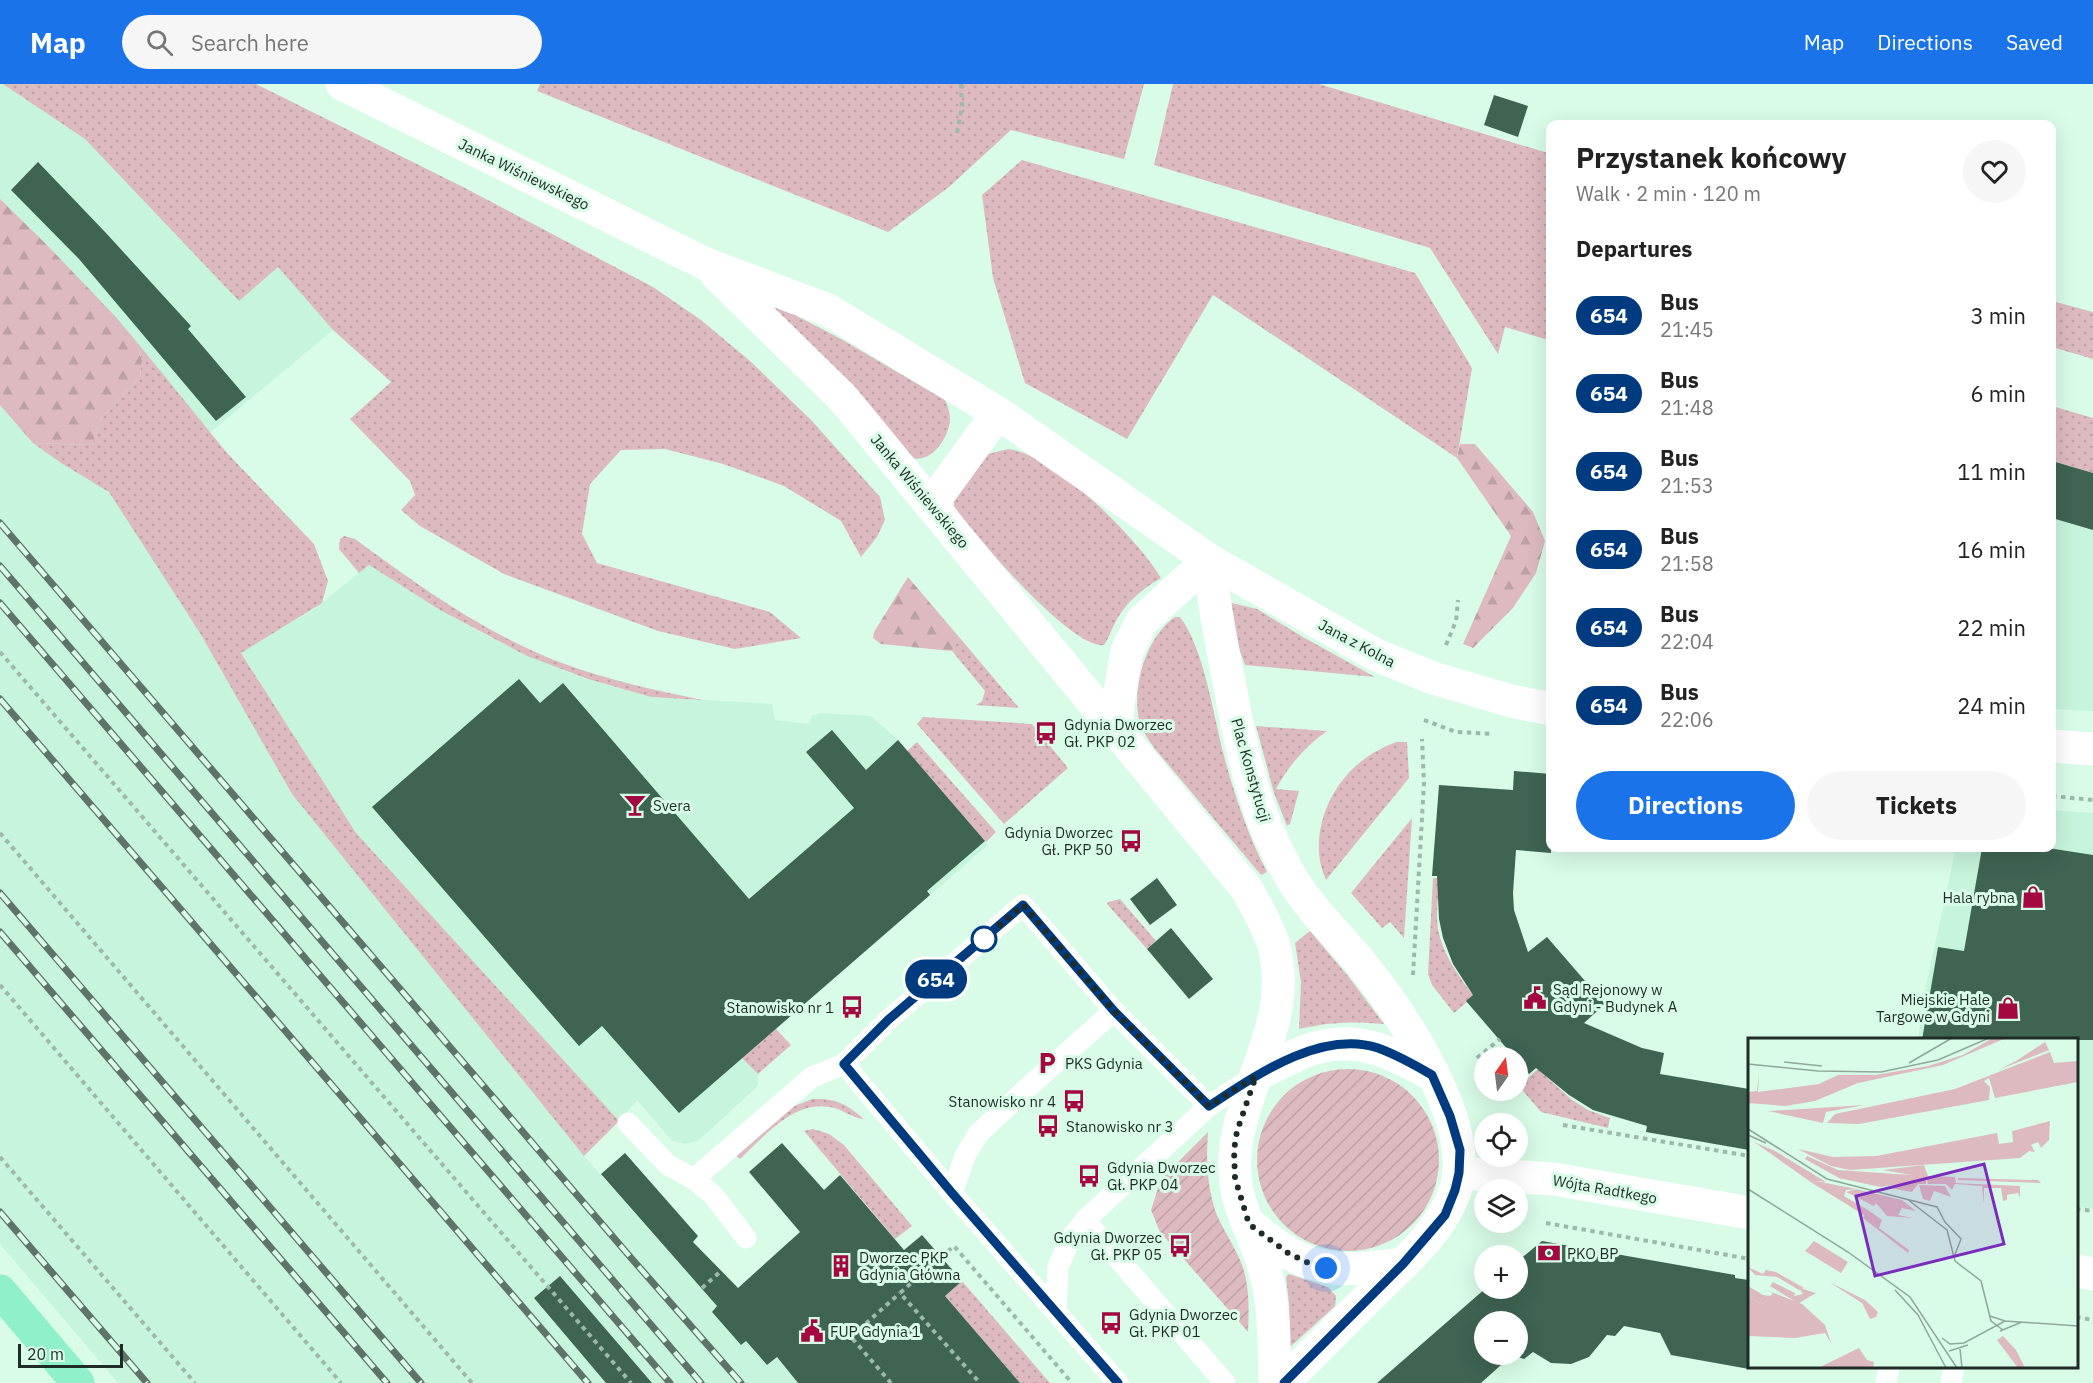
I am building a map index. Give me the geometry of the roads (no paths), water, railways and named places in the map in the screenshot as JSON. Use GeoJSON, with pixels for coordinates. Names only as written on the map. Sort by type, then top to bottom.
{"type":"FeatureCollection","features":[{"type":"Feature","properties":{"kind":"main road","name":"Janka Wiśniewskiego"},"geometry":{"type":"LineString","coordinates":[[342,84],[706,264],[828,310],[998,413],[1209,560]]}},
{"type":"Feature","properties":{"kind":"main road","name":"Janka Wiśniewskiego"},"geometry":{"type":"LineString","coordinates":[[706,264],[842,397],[1117,732]]}},
{"type":"Feature","properties":{"kind":"main road"},"geometry":{"type":"LineString","coordinates":[[931,505],[998,413]]}},
{"type":"Feature","properties":{"kind":"main road"},"geometry":{"type":"LineString","coordinates":[[1209,560],[1142,621],[1127,651],[1118,703],[1117,732],[1246,888],[1274,944],[1279,974],[1278,1001],[1271,1036],[1237,1131],[1234,1150],[1235,1178],[1266,1274],[1270,1296],[1275,1383]]}},
{"type":"Feature","properties":{"kind":"main road","name":"Jana z Kolna"},"geometry":{"type":"LineString","coordinates":[[1209,560],[1376,655],[1444,681],[1511,701],[1546,708]]}},
{"type":"Feature","properties":{"kind":"main road","name":"Plac Konstytucji"},"geometry":{"type":"LineString","coordinates":[[1209,560],[1215,613],[1239,737],[1267,827],[1295,884],[1391,1001],[1432,1075],[1450,1116],[1460,1150],[1459,1173],[1445,1215],[1403,1264],[1284,1383]]}},
{"type":"Feature","properties":{"kind":"main road"},"geometry":{"type":"LineString","coordinates":[[2056,746],[2093,749]]}},
{"type":"Feature","properties":{"kind":"main road"},"geometry":{"type":"LineString","coordinates":[[1256,1076],[1317,1047],[1347,1043],[1377,1048],[1432,1075]]}},
{"type":"Feature","properties":{"kind":"main road","name":"Wójta Radtkego"},"geometry":{"type":"LineString","coordinates":[[1459,1173],[1553,1179],[1748,1213]]}},
{"type":"Feature","properties":{"kind":"main road"},"geometry":{"type":"LineString","coordinates":[[1249,1224],[1288,1253],[1326,1268],[1346,1270],[1403,1264]]}},
{"type":"Feature","properties":{"kind":"main road"},"geometry":{"type":"LineString","coordinates":[[2078,1271],[2093,1274]]}},
{"type":"Feature","properties":{"kind":"main road"},"geometry":{"type":"LineString","coordinates":[[6,1303],[78,1383]]}},
{"type":"Feature","properties":{"kind":"lane"},"geometry":{"type":"LineString","coordinates":[[694,1179],[812,1077],[844,1064],[888,1020],[1023,905],[1114,1011],[1209,1106]]}},
{"type":"Feature","properties":{"kind":"lane"},"geometry":{"type":"LineString","coordinates":[[952,1193],[965,1156],[978,1134],[1114,1011]]}},
{"type":"Feature","properties":{"kind":"lane"},"geometry":{"type":"LineString","coordinates":[[844,1064],[952,1193],[1118,1383]]}},
{"type":"Feature","properties":{"kind":"lane"},"geometry":{"type":"LineString","coordinates":[[1056,1311],[1058,1267],[1070,1239],[1085,1220],[1209,1106],[1256,1076]]}},
{"type":"Feature","properties":{"kind":"lane"},"geometry":{"type":"LineString","coordinates":[[628,1123],[668,1165],[694,1179],[714,1196],[746,1238]]}},
{"type":"Feature","properties":{"kind":"lane"},"geometry":{"type":"LineString","coordinates":[[1085,1220],[1225,1383]]}},
{"type":"Feature","properties":{"kind":"lane"},"geometry":{"type":"LineString","coordinates":[[1886,1383],[1889,1368]]}},
{"type":"Feature","properties":{"kind":"lane"},"geometry":{"type":"LineString","coordinates":[[1951,1383],[1954,1368]]}},
{"type":"Feature","properties":{"kind":"railway"},"geometry":{"type":"LineString","coordinates":[[0,523],[741,1383]]}},
{"type":"Feature","properties":{"kind":"railway"},"geometry":{"type":"LineString","coordinates":[[0,566],[701,1383]]}},
{"type":"Feature","properties":{"kind":"railway"},"geometry":{"type":"LineString","coordinates":[[0,603],[670,1383]]}},
{"type":"Feature","properties":{"kind":"railway"},"geometry":{"type":"LineString","coordinates":[[0,699],[588,1383]]}},
{"type":"Feature","properties":{"kind":"railway"},"geometry":{"type":"LineString","coordinates":[[0,893],[421,1383]]}},
{"type":"Feature","properties":{"kind":"railway"},"geometry":{"type":"LineString","coordinates":[[0,932],[387,1383]]}},
{"type":"Feature","properties":{"kind":"railway"},"geometry":{"type":"LineString","coordinates":[[0,1212],[147,1383]]}},
{"type":"Feature","properties":{"kind":"place","name":"Gdynia Dworzec Gł. PKP 02"},"geometry":{"type":"Point","coordinates":[1046,733]}},
{"type":"Feature","properties":{"kind":"place","name":"Svera"},"geometry":{"type":"Point","coordinates":[635,805]}},
{"type":"Feature","properties":{"kind":"place","name":"Gdynia Dworzec Gł. PKP 50"},"geometry":{"type":"Point","coordinates":[1131,841]}},
{"type":"Feature","properties":{"kind":"place","name":"Hala rybna"},"geometry":{"type":"Point","coordinates":[2033,897]}},
{"type":"Feature","properties":{"kind":"place","name":"Sąd Rejonowy w Gdyni - Budynek A"},"geometry":{"type":"Point","coordinates":[1535,998]}},
{"type":"Feature","properties":{"kind":"place","name":"Stanowisko nr 1"},"geometry":{"type":"Point","coordinates":[852,1007]}},
{"type":"Feature","properties":{"kind":"place","name":"Miejskie Hale Targowe w Gdyni"},"geometry":{"type":"Point","coordinates":[2008,1008]}},
{"type":"Feature","properties":{"kind":"place","name":"PKS Gdynia"},"geometry":{"type":"Point","coordinates":[1047,1063]}},
{"type":"Feature","properties":{"kind":"place","name":"Stanowisko nr 4"},"geometry":{"type":"Point","coordinates":[1074,1101]}},
{"type":"Feature","properties":{"kind":"place","name":"Stanowisko nr 3"},"geometry":{"type":"Point","coordinates":[1048,1126]}},
{"type":"Feature","properties":{"kind":"place","name":"Gdynia Dworzec Gł. PKP 04"},"geometry":{"type":"Point","coordinates":[1089,1176]}},
{"type":"Feature","properties":{"kind":"place","name":"Gdynia Dworzec Gł. PKP 05"},"geometry":{"type":"Point","coordinates":[1180,1246]}},
{"type":"Feature","properties":{"kind":"place","name":"PKO BP"},"geometry":{"type":"Point","coordinates":[1549,1253]}},
{"type":"Feature","properties":{"kind":"place","name":"Dworzec PKP Gdynia Główna"},"geometry":{"type":"Point","coordinates":[841,1266]}},
{"type":"Feature","properties":{"kind":"place","name":"Gdynia Dworzec Gł. PKP 01"},"geometry":{"type":"Point","coordinates":[1111,1323]}},
{"type":"Feature","properties":{"kind":"place","name":"FUP Gdynia 1"},"geometry":{"type":"Point","coordinates":[812,1331]}}]}
